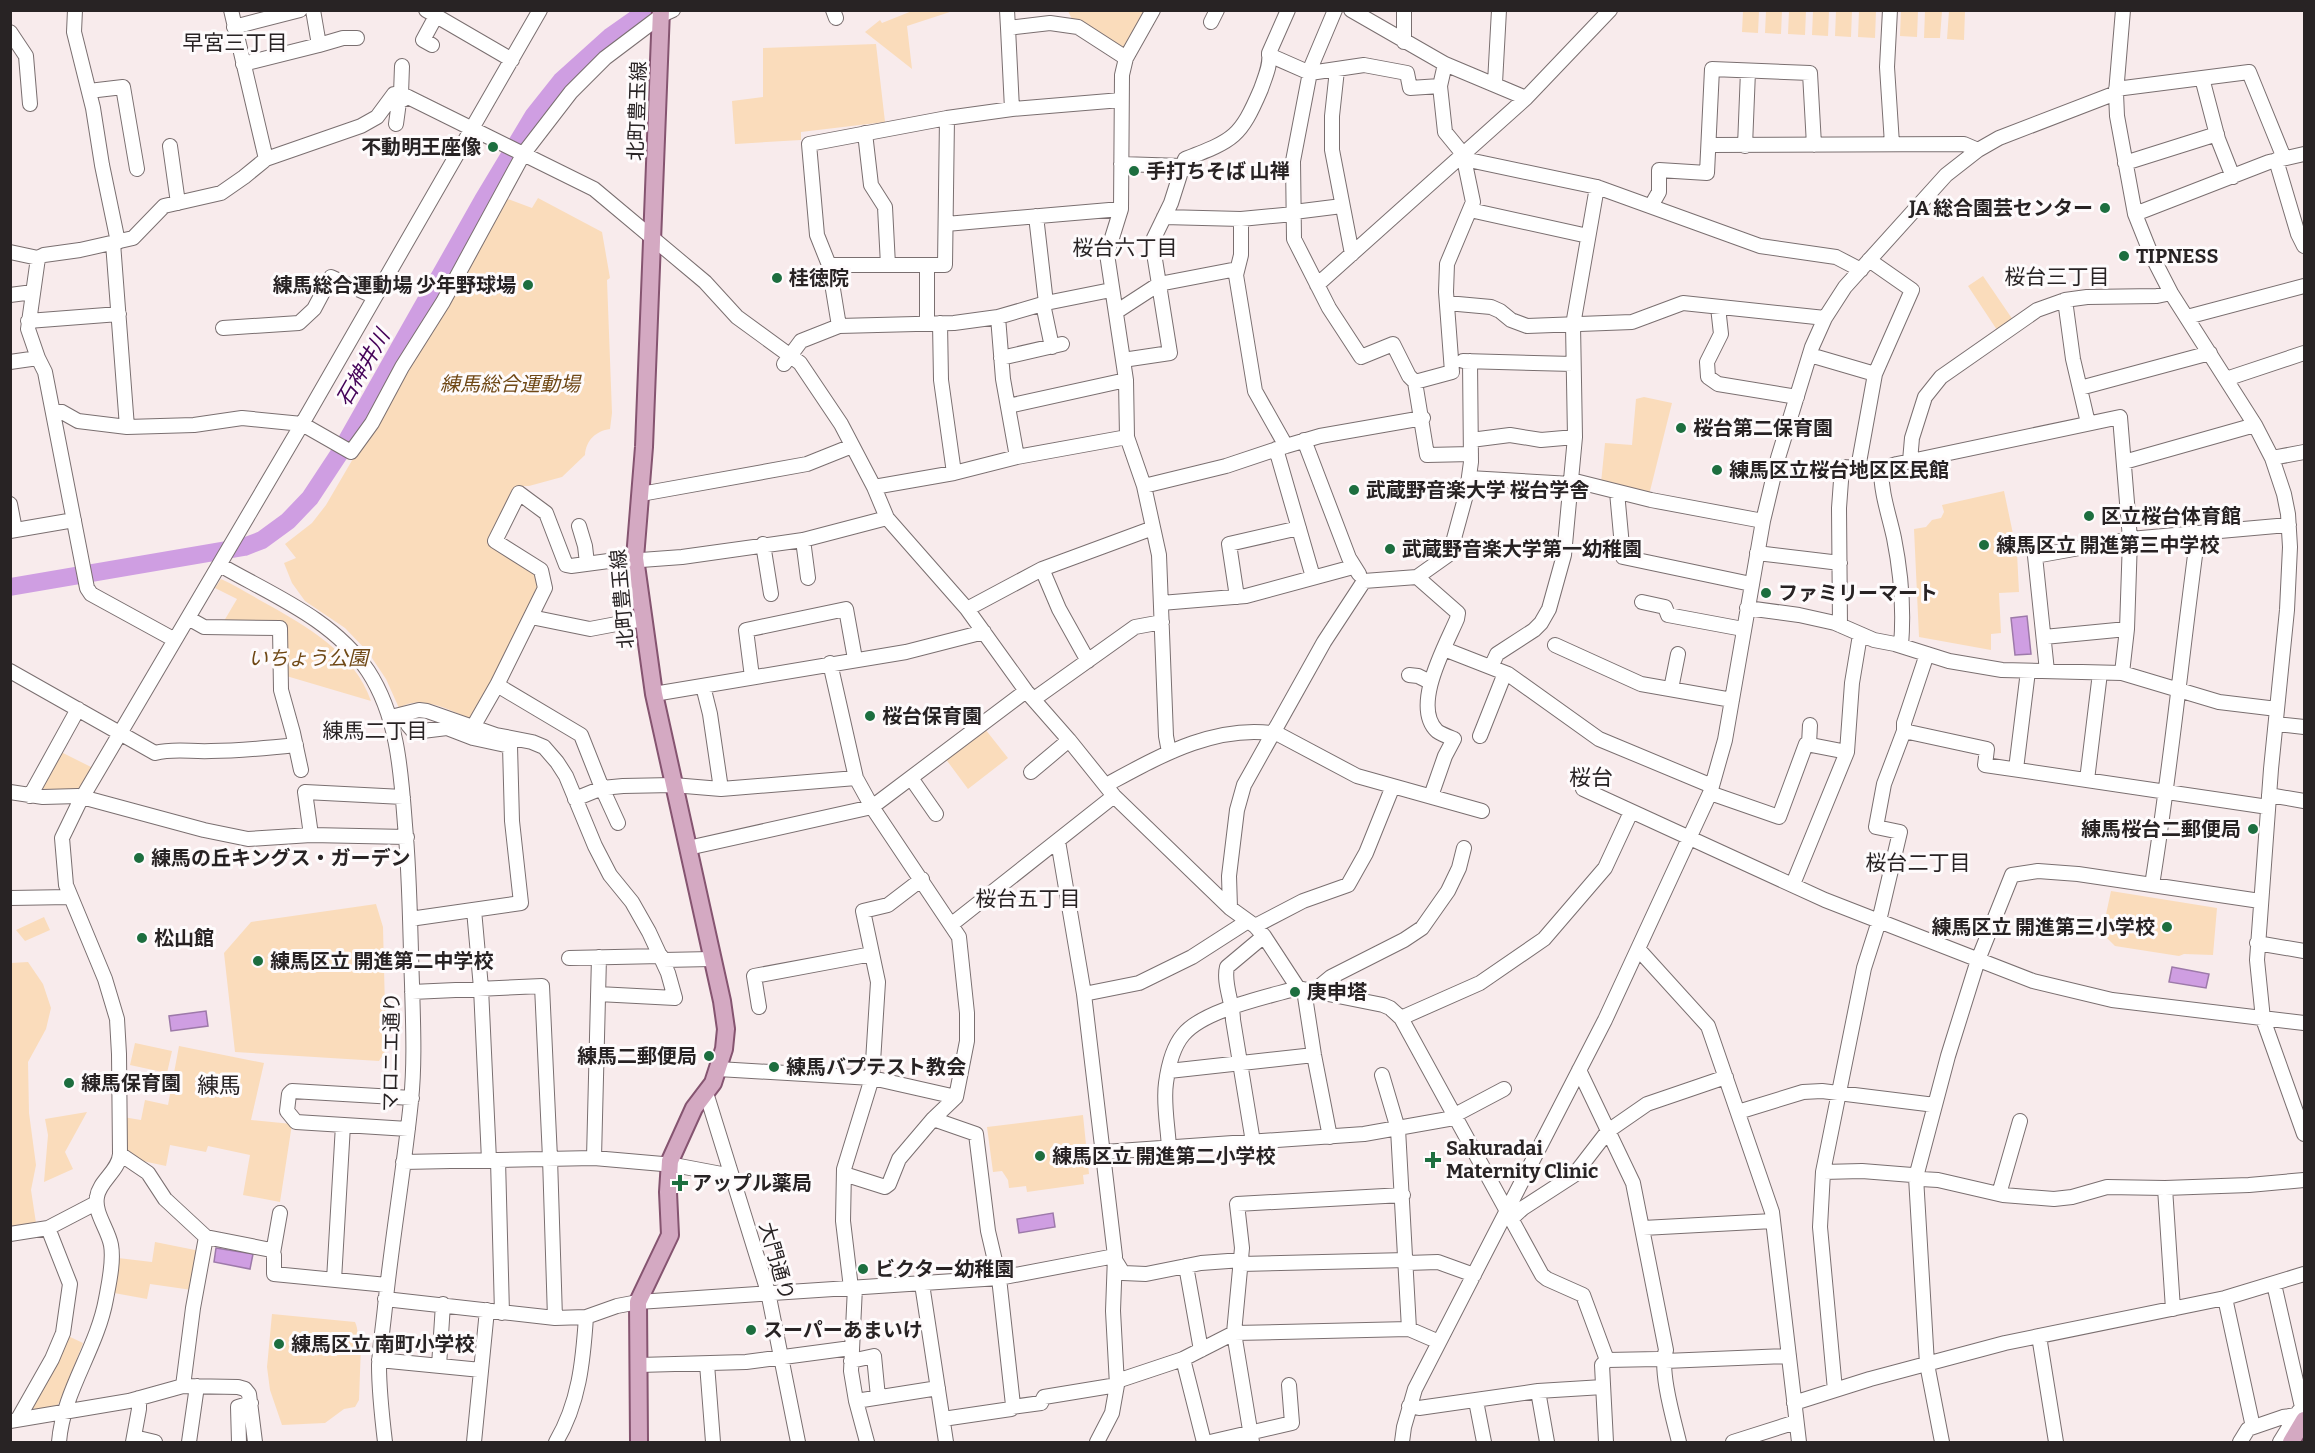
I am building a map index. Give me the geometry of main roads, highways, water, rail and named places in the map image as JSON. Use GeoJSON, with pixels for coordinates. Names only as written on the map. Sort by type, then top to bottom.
{"type":"FeatureCollection","features":[{"type":"Feature","properties":{"kind":"main road","name":"北町豊玉線"},"geometry":{"type":"LineString","coordinates":[[639,1443],[638,1302],[669,1235],[669,1165],[685,1126],[713,1083],[724,1049],[726,1029],[723,1001],[654,694],[635,558],[641,494],[665,12]]}},
{"type":"Feature","properties":{"kind":"main road"},"geometry":{"type":"LineString","coordinates":[[2291,1443],[2302,1411]]}},
{"type":"Feature","properties":{"kind":"waterway","name":"石神井川"},"geometry":{"type":"LineString","coordinates":[[10,587],[244,547],[262,540],[288,521],[310,498],[341,451],[483,200],[534,115],[561,81],[611,36],[648,10]]}},
{"type":"Feature","properties":{"kind":"place","name":"不動明王座像"},"geometry":{"type":"Point","coordinates":[493,147]}},
{"type":"Feature","properties":{"kind":"place","name":"手打ちそば 山禅"},"geometry":{"type":"Point","coordinates":[1134,171]}},
{"type":"Feature","properties":{"kind":"place","name":"JA 総合園芸センター"},"geometry":{"type":"Point","coordinates":[2105,208]}},
{"type":"Feature","properties":{"kind":"place","name":"TIPNESS"},"geometry":{"type":"Point","coordinates":[2124,256]}},
{"type":"Feature","properties":{"kind":"place","name":"桂徳院"},"geometry":{"type":"Point","coordinates":[777,278]}},
{"type":"Feature","properties":{"kind":"place","name":"練馬総合運動場 少年野球場"},"geometry":{"type":"Point","coordinates":[528,285]}},
{"type":"Feature","properties":{"kind":"place","name":"桜台第二保育園"},"geometry":{"type":"Point","coordinates":[1681,428]}},
{"type":"Feature","properties":{"kind":"place","name":"練馬区立桜台地区区民館"},"geometry":{"type":"Point","coordinates":[1717,470]}},
{"type":"Feature","properties":{"kind":"place","name":"武蔵野音楽大学 桜台学舎"},"geometry":{"type":"Point","coordinates":[1354,490]}},
{"type":"Feature","properties":{"kind":"place","name":"区立桜台体育館"},"geometry":{"type":"Point","coordinates":[2089,516]}},
{"type":"Feature","properties":{"kind":"place","name":"練馬区立 開進第三中学校"},"geometry":{"type":"Point","coordinates":[1984,545]}},
{"type":"Feature","properties":{"kind":"place","name":"武蔵野音楽大学第一幼稚園"},"geometry":{"type":"Point","coordinates":[1390,549]}},
{"type":"Feature","properties":{"kind":"place","name":"ファミリーマート"},"geometry":{"type":"Point","coordinates":[1766,593]}},
{"type":"Feature","properties":{"kind":"place","name":"桜台保育園"},"geometry":{"type":"Point","coordinates":[870,716]}},
{"type":"Feature","properties":{"kind":"place","name":"練馬桜台二郵便局"},"geometry":{"type":"Point","coordinates":[2253,829]}},
{"type":"Feature","properties":{"kind":"place","name":"練馬の丘キングス・ガーデン"},"geometry":{"type":"Point","coordinates":[139,858]}},
{"type":"Feature","properties":{"kind":"place","name":"練馬区立 開進第三小学校"},"geometry":{"type":"Point","coordinates":[2167,927]}},
{"type":"Feature","properties":{"kind":"place","name":"松山館"},"geometry":{"type":"Point","coordinates":[142,938]}},
{"type":"Feature","properties":{"kind":"place","name":"練馬区立 開進第二中学校"},"geometry":{"type":"Point","coordinates":[258,961]}},
{"type":"Feature","properties":{"kind":"place","name":"庚申塔"},"geometry":{"type":"Point","coordinates":[1295,992]}},
{"type":"Feature","properties":{"kind":"place","name":"練馬二郵便局"},"geometry":{"type":"Point","coordinates":[709,1056]}},
{"type":"Feature","properties":{"kind":"place","name":"練馬バプテスト教会"},"geometry":{"type":"Point","coordinates":[774,1067]}},
{"type":"Feature","properties":{"kind":"place","name":"練馬保育園"},"geometry":{"type":"Point","coordinates":[69,1083]}},
{"type":"Feature","properties":{"kind":"place","name":"練馬区立 開進第二小学校"},"geometry":{"type":"Point","coordinates":[1040,1156]}},
{"type":"Feature","properties":{"kind":"place","name":"Sakuradai Maternity Clinic"},"geometry":{"type":"Point","coordinates":[1433,1160]}},
{"type":"Feature","properties":{"kind":"place","name":"アップル薬局"},"geometry":{"type":"Point","coordinates":[680,1183]}},
{"type":"Feature","properties":{"kind":"place","name":"ビクター幼稚園"},"geometry":{"type":"Point","coordinates":[863,1269]}},
{"type":"Feature","properties":{"kind":"place","name":"スーパーあまいけ"},"geometry":{"type":"Point","coordinates":[751,1330]}},
{"type":"Feature","properties":{"kind":"place","name":"練馬区立 南町小学校"},"geometry":{"type":"Point","coordinates":[279,1344]}},
{"type":"Feature","properties":{"kind":"district","name":"早宮三丁目"},"geometry":{"type":"Point","coordinates":[235,43]}},
{"type":"Feature","properties":{"kind":"district","name":"桜台六丁目"},"geometry":{"type":"Point","coordinates":[1125,248]}},
{"type":"Feature","properties":{"kind":"district","name":"桜台三丁目"},"geometry":{"type":"Point","coordinates":[2057,277]}},
{"type":"Feature","properties":{"kind":"district","name":"練馬二丁目"},"geometry":{"type":"Point","coordinates":[375,731]}},
{"type":"Feature","properties":{"kind":"district","name":"桜台"},"geometry":{"type":"Point","coordinates":[1591,777]}},
{"type":"Feature","properties":{"kind":"district","name":"桜台二丁目"},"geometry":{"type":"Point","coordinates":[1918,863]}},
{"type":"Feature","properties":{"kind":"district","name":"桜台五丁目"},"geometry":{"type":"Point","coordinates":[1028,899]}},
{"type":"Feature","properties":{"kind":"district","name":"練馬"},"geometry":{"type":"Point","coordinates":[219,1085]}},
{"type":"Feature","properties":{"kind":"park label","name":"練馬総合運動場"},"geometry":{"type":"Point","coordinates":[510,384]}},
{"type":"Feature","properties":{"kind":"park label","name":"いちょう公園"},"geometry":{"type":"Point","coordinates":[308,658]}}]}
